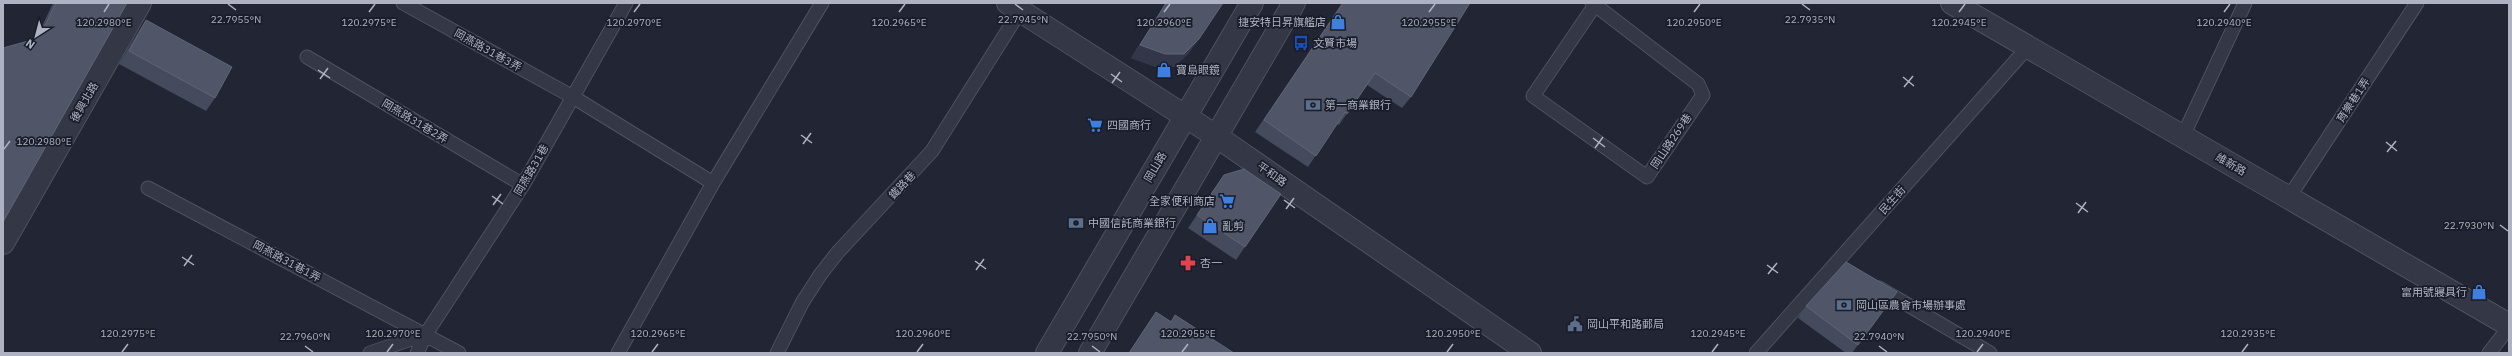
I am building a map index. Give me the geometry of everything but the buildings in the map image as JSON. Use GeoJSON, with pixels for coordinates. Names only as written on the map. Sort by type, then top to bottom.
{"type":"FeatureCollection","features":[{"type":"Feature","properties":{"kind":"street","name":"後興北路"},"geometry":{"type":"LineString","coordinates":[[3,243],[140,3]]}},
{"type":"Feature","properties":{"kind":"street","name":"岡山路"},"geometry":{"type":"LineString","coordinates":[[1047,353],[1185,115],[1252,3]]}},
{"type":"Feature","properties":{"kind":"street"},"geometry":{"type":"LineString","coordinates":[[1090,353],[1294,3]]}},
{"type":"Feature","properties":{"kind":"street","name":"維新路"},"geometry":{"type":"LineString","coordinates":[[1952,3],[2289,197],[2509,326]]}},
{"type":"Feature","properties":{"kind":"street","name":"平和路"},"geometry":{"type":"LineString","coordinates":[[1014,7],[1185,115],[1530,353]]}},
{"type":"Feature","properties":{"kind":"lane","name":"岡燕路31巷3弄"},"geometry":{"type":"LineString","coordinates":[[403,3],[573,97],[713,182]]}},
{"type":"Feature","properties":{"kind":"lane","name":"岡燕路31巷"},"geometry":{"type":"LineString","coordinates":[[416,353],[426,334],[523,185],[626,3]]}},
{"type":"Feature","properties":{"kind":"lane"},"geometry":{"type":"LineString","coordinates":[[618,353],[713,182],[822,3]]}},
{"type":"Feature","properties":{"kind":"lane"},"geometry":{"type":"LineString","coordinates":[[2183,136],[2245,3]]}},
{"type":"Feature","properties":{"kind":"lane","name":"育樂巷1弄"},"geometry":{"type":"LineString","coordinates":[[2289,197],[2417,3]]}},
{"type":"Feature","properties":{"kind":"lane","name":"岡山路269巷"},"geometry":{"type":"LineString","coordinates":[[1594,4],[1698,84],[1703,95],[1647,177],[1533,96],[1594,4]]}},
{"type":"Feature","properties":{"kind":"lane","name":"鐵路巷"},"geometry":{"type":"LineString","coordinates":[[777,353],[802,303],[820,275],[838,252],[932,151],[1014,7]]}},
{"type":"Feature","properties":{"kind":"lane","name":"民生街"},"geometry":{"type":"LineString","coordinates":[[1756,353],[2028,47]]}},
{"type":"Feature","properties":{"kind":"lane","name":"岡燕路31巷2弄"},"geometry":{"type":"LineString","coordinates":[[307,57],[523,185]]}},
{"type":"Feature","properties":{"kind":"lane","name":"岡燕路31巷1弄"},"geometry":{"type":"LineString","coordinates":[[148,188],[426,334],[459,353]]}},
{"type":"Feature","properties":{"kind":"lane"},"geometry":{"type":"LineString","coordinates":[[1836,263],[1849,271]]}},
{"type":"Feature","properties":{"kind":"lane"},"geometry":{"type":"LineString","coordinates":[[1868,282],[1990,353]]}},
{"type":"Feature","properties":{"kind":"lane"},"geometry":{"type":"LineString","coordinates":[[2488,353],[2509,326]]}},
{"type":"Feature","properties":{"kind":"lane"},"geometry":{"type":"LineString","coordinates":[[370,353],[426,334]]}},
{"type":"Feature","properties":{"kind":"place","name":"捷安特日昇旗艦店"},"geometry":{"type":"Point","coordinates":[1338,22]}},
{"type":"Feature","properties":{"kind":"place","name":"文賢市場"},"geometry":{"type":"Point","coordinates":[1301,43]}},
{"type":"Feature","properties":{"kind":"place","name":"寶島眼鏡"},"geometry":{"type":"Point","coordinates":[1164,70]}},
{"type":"Feature","properties":{"kind":"place","name":"第一商業銀行"},"geometry":{"type":"Point","coordinates":[1313,105]}},
{"type":"Feature","properties":{"kind":"place","name":"四國商行"},"geometry":{"type":"Point","coordinates":[1095,125]}},
{"type":"Feature","properties":{"kind":"place","name":"全家便利商店"},"geometry":{"type":"Point","coordinates":[1227,201]}},
{"type":"Feature","properties":{"kind":"place","name":"中國信託商業銀行"},"geometry":{"type":"Point","coordinates":[1076,223]}},
{"type":"Feature","properties":{"kind":"place","name":"亂剪"},"geometry":{"type":"Point","coordinates":[1210,226]}},
{"type":"Feature","properties":{"kind":"place","name":"杏一"},"geometry":{"type":"Point","coordinates":[1188,263]}},
{"type":"Feature","properties":{"kind":"place","name":"富用號寢具行"},"geometry":{"type":"Point","coordinates":[2479,292]}},
{"type":"Feature","properties":{"kind":"place","name":"岡山區農會市場辦事處"},"geometry":{"type":"Point","coordinates":[1844,305]}},
{"type":"Feature","properties":{"kind":"place","name":"岡山平和路郵局"},"geometry":{"type":"Point","coordinates":[1575,324]}}]}
